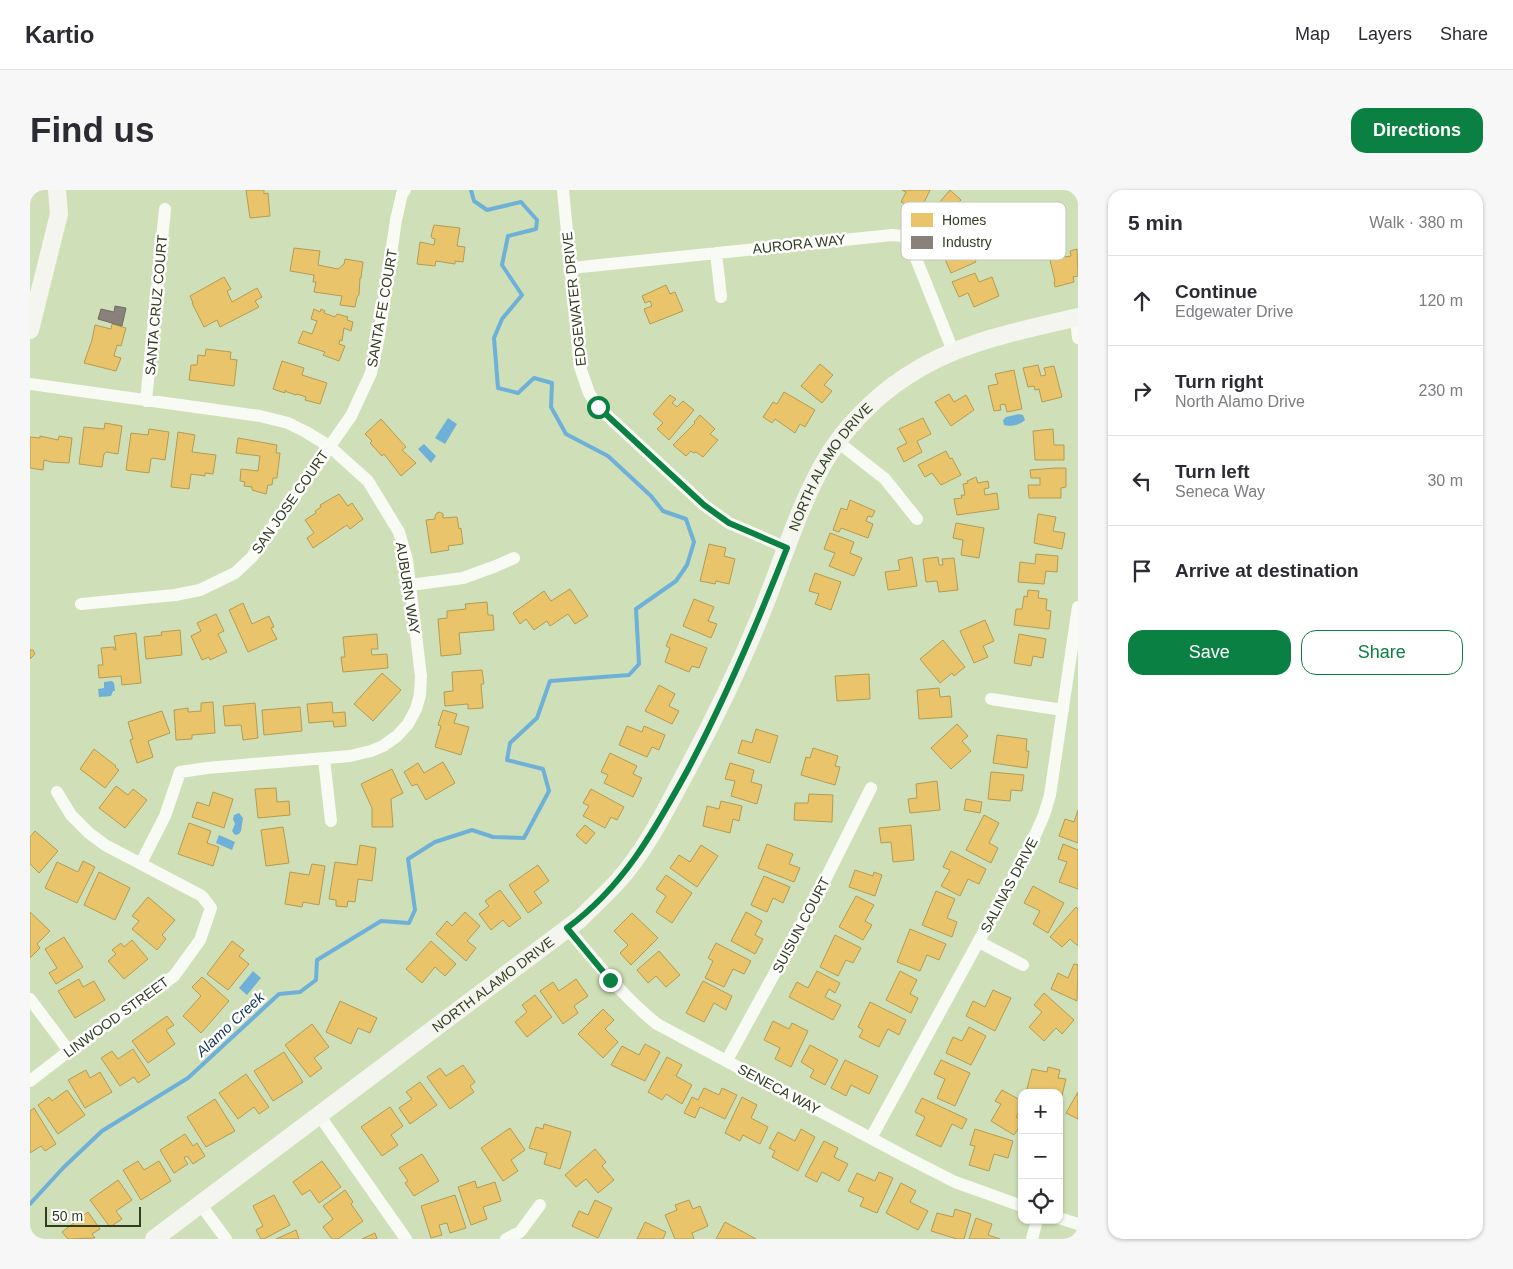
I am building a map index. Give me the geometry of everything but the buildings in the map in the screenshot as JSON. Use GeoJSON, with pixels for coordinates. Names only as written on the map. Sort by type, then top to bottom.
{"type":"FeatureCollection","features":[{"type":"Feature","properties":{"kind":"street"},"geometry":{"type":"LineString","coordinates":[[30,330],[59,214],[57,190]]}},
{"type":"Feature","properties":{"kind":"street","name":"SANTA FE COURT"},"geometry":{"type":"LineString","coordinates":[[329,446],[351,416],[371,372],[379,336],[396,220],[402,194],[405,190]]}},
{"type":"Feature","properties":{"kind":"street","name":"EDGEWATER DRIVE"},"geometry":{"type":"LineString","coordinates":[[563,190],[580,367],[589,392],[598,407],[704,505],[729,523],[787,548]]}},
{"type":"Feature","properties":{"kind":"street","name":"SANTA CRUZ COURT"},"geometry":{"type":"LineString","coordinates":[[146,401],[165,209]]}},
{"type":"Feature","properties":{"kind":"street","name":"AURORA WAY"},"geometry":{"type":"LineString","coordinates":[[571,268],[892,235],[901,236]]}},
{"type":"Feature","properties":{"kind":"street"},"geometry":{"type":"LineString","coordinates":[[716,253],[721,297]]}},
{"type":"Feature","properties":{"kind":"street","name":"AURORA WAY"},"geometry":{"type":"LineString","coordinates":[[917,260],[953,351]]}},
{"type":"Feature","properties":{"kind":"street"},"geometry":{"type":"LineString","coordinates":[[1077,317],[1078,338]]}},
{"type":"Feature","properties":{"kind":"street","name":"NORTH ALAMO DRIVE"},"geometry":{"type":"LineString","coordinates":[[154,1239],[567,928],[600,900],[619,880],[644,847],[666,811],[705,738],[759,619],[815,481],[838,442],[866,409],[907,375],[953,351],[980,342],[1077,317]]}},
{"type":"Feature","properties":{"kind":"street","name":"AUBURN WAY"},"geometry":{"type":"LineString","coordinates":[[30,384],[260,416],[288,423],[329,446],[368,481],[399,532],[407,560],[421,676],[420,695],[416,709],[408,724],[397,736],[383,746],[350,756],[180,772],[165,816],[141,863]]}},
{"type":"Feature","properties":{"kind":"street"},"geometry":{"type":"LineString","coordinates":[[838,442],[885,479],[917,519]]}},
{"type":"Feature","properties":{"kind":"street","name":"SAN JOSE COURT"},"geometry":{"type":"LineString","coordinates":[[81,604],[175,595],[200,590],[235,572],[252,557],[267,539],[329,446]]}},
{"type":"Feature","properties":{"kind":"street"},"geometry":{"type":"LineString","coordinates":[[410,586],[463,578],[514,558]]}},
{"type":"Feature","properties":{"kind":"street","name":"SALINAS DRIVE"},"geometry":{"type":"LineString","coordinates":[[871,1138],[979,942],[1028,850],[1044,815],[1050,795],[1078,607]]}},
{"type":"Feature","properties":{"kind":"street"},"geometry":{"type":"LineString","coordinates":[[991,699],[1063,710]]}},
{"type":"Feature","properties":{"kind":"street"},"geometry":{"type":"LineString","coordinates":[[324,759],[331,821]]}},
{"type":"Feature","properties":{"kind":"street","name":"SUISUN COURT"},"geometry":{"type":"LineString","coordinates":[[727,1060],[817,896],[871,788]]}},
{"type":"Feature","properties":{"kind":"street","name":"LINWOOD STREET"},"geometry":{"type":"LineString","coordinates":[[30,1081],[68,1051],[174,976],[200,940],[211,908],[202,896],[105,845],[71,815],[57,792]]}},
{"type":"Feature","properties":{"kind":"street","name":"SENECA WAY"},"geometry":{"type":"LineString","coordinates":[[567,928],[610,980],[635,1006],[657,1024],[956,1182],[1018,1205]]}},
{"type":"Feature","properties":{"kind":"street"},"geometry":{"type":"LineString","coordinates":[[979,942],[1023,965]]}},
{"type":"Feature","properties":{"kind":"street"},"geometry":{"type":"LineString","coordinates":[[30,999],[68,1051]]}},
{"type":"Feature","properties":{"kind":"street"},"geometry":{"type":"LineString","coordinates":[[319,1115],[406,1239]]}},
{"type":"Feature","properties":{"kind":"street"},"geometry":{"type":"LineString","coordinates":[[200,1204],[226,1239]]}},
{"type":"Feature","properties":{"kind":"street"},"geometry":{"type":"LineString","coordinates":[[506,1239],[520,1232],[540,1205]]}},
{"type":"Feature","properties":{"kind":"street"},"geometry":{"type":"LineString","coordinates":[[1063,1219],[1078,1224]]}},
{"type":"Feature","properties":{"kind":"street"},"geometry":{"type":"LineString","coordinates":[[1032,1239],[1037,1224]]}},
{"type":"Feature","properties":{"kind":"water"},"geometry":{"type":"Polygon","coordinates":[[[1023,415],[1025,420],[1023,422],[1009,426],[1004,425],[1003,420],[1006,417],[1023,415]]]}},
{"type":"Feature","properties":{"kind":"water"},"geometry":{"type":"Polygon","coordinates":[[[448,418],[457,424],[445,444],[435,438],[448,418]]]}},
{"type":"Feature","properties":{"kind":"water"},"geometry":{"type":"Polygon","coordinates":[[[424,444],[436,456],[431,463],[418,449],[424,444]]]}},
{"type":"Feature","properties":{"kind":"water"},"geometry":{"type":"Polygon","coordinates":[[[112,681],[115,691],[113,691],[111,696],[99,697],[98,689],[104,688],[104,682],[112,681]]]}},
{"type":"Feature","properties":{"kind":"water"},"geometry":{"type":"Polygon","coordinates":[[[239,813],[243,818],[241,831],[235,835],[232,831],[235,824],[233,819],[234,815],[239,813]]]}},
{"type":"Feature","properties":{"kind":"water"},"geometry":{"type":"Polygon","coordinates":[[[219,835],[235,842],[232,850],[216,843],[219,835]]]}},
{"type":"Feature","properties":{"kind":"water"},"geometry":{"type":"Polygon","coordinates":[[[253,971],[261,978],[247,995],[239,988],[253,971]]]}},
{"type":"Feature","properties":{"kind":"waterway","name":"Alamo Creek"},"geometry":{"type":"LineString","coordinates":[[30,1204],[63,1168],[102,1131],[188,1078],[279,994],[300,992],[316,980],[317,960],[381,921],[409,923],[415,910],[408,859],[435,842],[472,830],[493,837],[524,838],[549,791],[543,769],[507,760],[510,743],[537,718],[550,681],[629,675],[639,664],[636,609],[676,581],[687,565],[694,542],[686,519],[663,511],[651,496],[608,456],[566,434],[551,407],[552,383],[534,378],[518,393],[498,388],[494,338],[502,319],[522,295],[502,265],[508,236],[536,229],[537,220],[521,202],[487,210],[474,201],[471,190]]}},
{"type":"Feature","properties":{"kind":"route"},"geometry":{"type":"LineString","coordinates":[[598,407],[704,505],[729,523],[787,548],[759,619],[705,738],[666,811],[644,847],[619,880],[600,900],[567,928],[610,980]]}}]}
